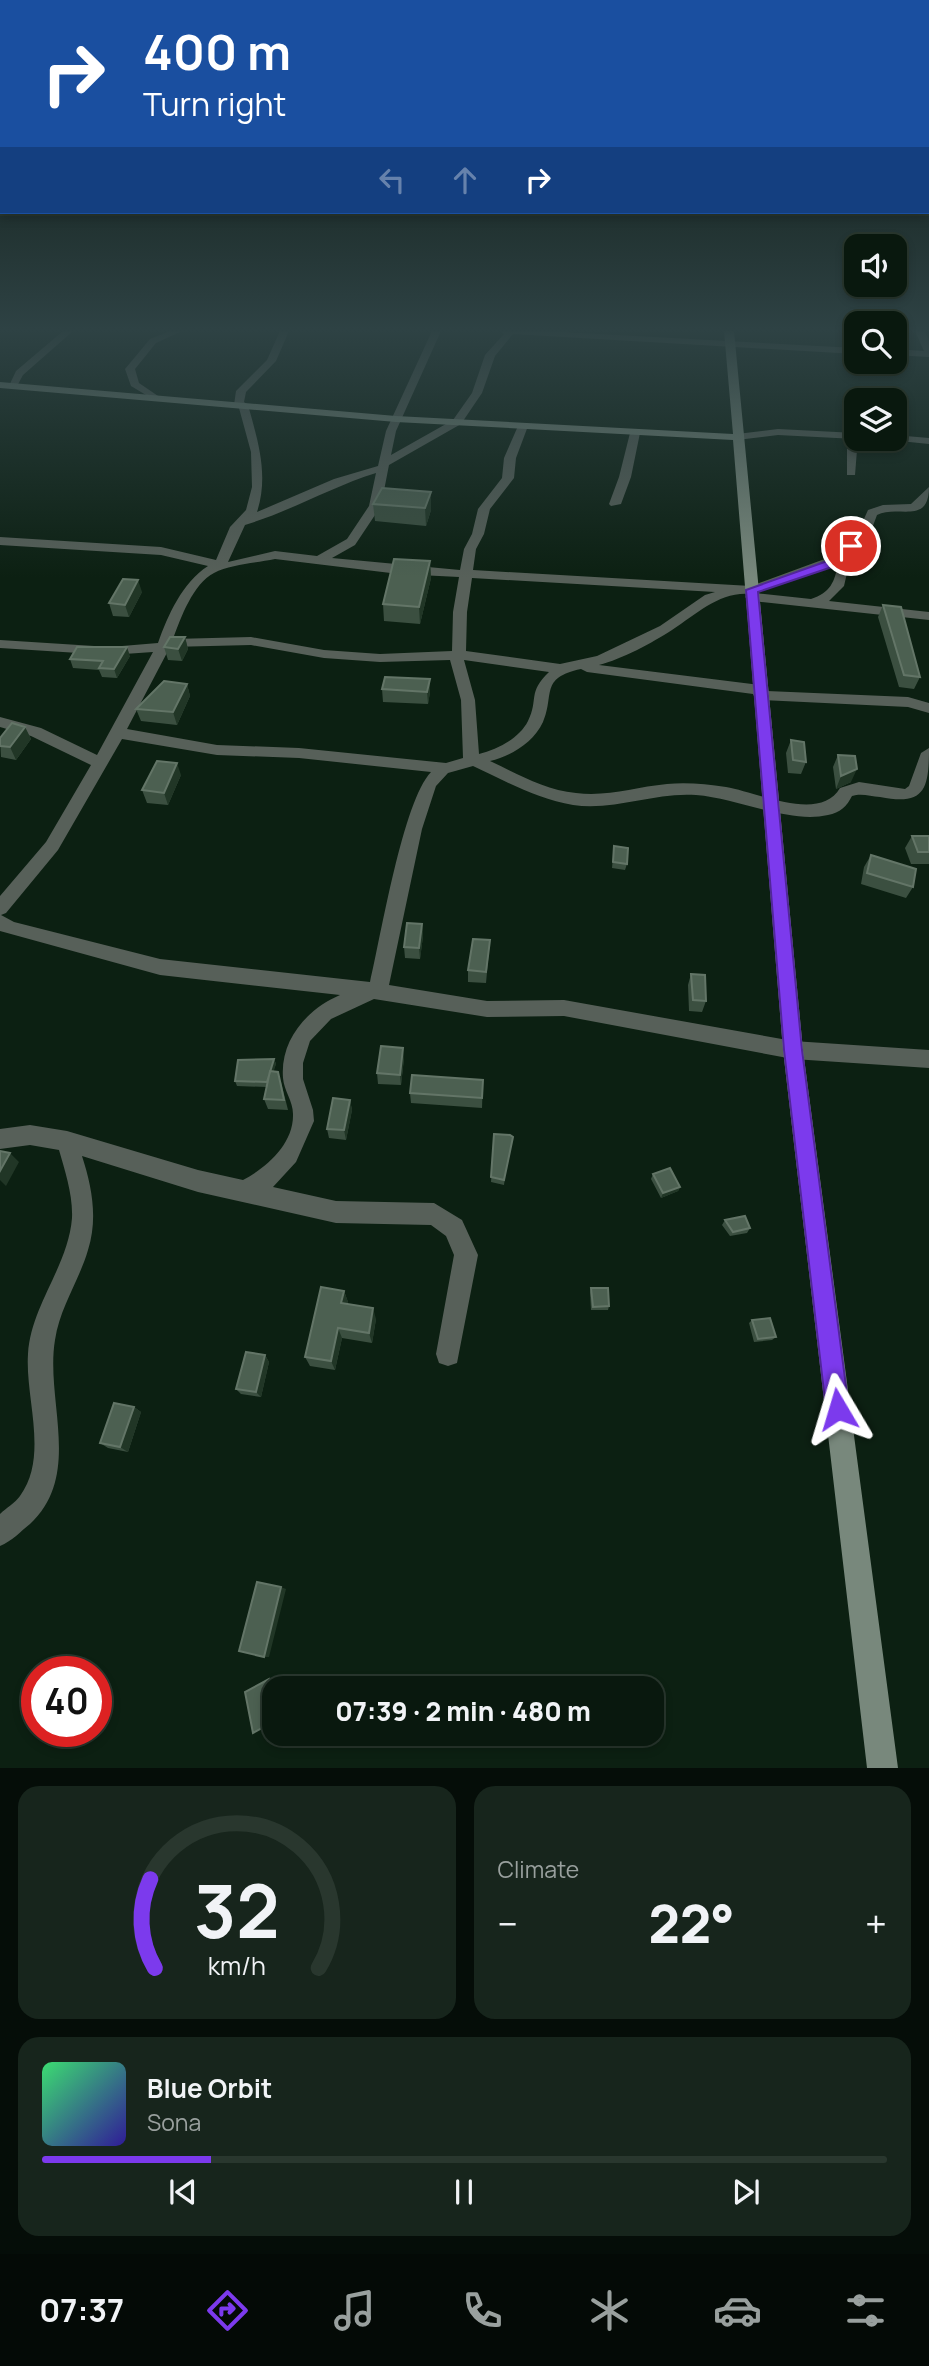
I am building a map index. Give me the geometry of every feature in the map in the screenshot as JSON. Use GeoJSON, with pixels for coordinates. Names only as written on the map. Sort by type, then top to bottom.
{"type":"FeatureCollection","features":[{"type":"Feature","properties":{"kind":"street"},"geometry":{"type":"LineString","coordinates":[[220,565],[227,545],[252,511],[259,472],[250,423],[245,414]]}},
{"type":"Feature","properties":{"kind":"street"},"geometry":{"type":"LineString","coordinates":[[336,414],[635,433],[737,437],[778,432],[844,435]]}},
{"type":"Feature","properties":{"kind":"street"},"geometry":{"type":"LineString","coordinates":[[321,559],[351,542],[374,506],[399,414]]}},
{"type":"Feature","properties":{"kind":"street"},"geometry":{"type":"LineString","coordinates":[[242,522],[276,506],[320,491],[338,481],[385,465],[457,422],[463,414]]}},
{"type":"Feature","properties":{"kind":"street"},"geometry":{"type":"LineString","coordinates":[[735,414],[748,592],[772,807],[793,1050],[883,1768]]}},
{"type":"Feature","properties":{"kind":"street"},"geometry":{"type":"LineString","coordinates":[[471,759],[468,700],[457,655],[466,573],[470,549],[478,534],[484,509],[508,478],[510,458],[523,426]]}},
{"type":"Feature","properties":{"kind":"street"},"geometry":{"type":"LineString","coordinates":[[615,504],[625,477],[635,433]]}},
{"type":"Feature","properties":{"kind":"street"},"geometry":{"type":"LineString","coordinates":[[907,439],[929,441]]}},
{"type":"Feature","properties":{"kind":"street"},"geometry":{"type":"LineString","coordinates":[[851,473],[852,451]]}},
{"type":"Feature","properties":{"kind":"street"},"geometry":{"type":"LineString","coordinates":[[809,604],[831,595],[840,586],[845,556],[865,531],[872,513],[888,507],[913,508],[919,505],[921,498],[929,490]]}},
{"type":"Feature","properties":{"kind":"street"},"geometry":{"type":"LineString","coordinates":[[0,541],[161,551],[220,565]]}},
{"type":"Feature","properties":{"kind":"street"},"geometry":{"type":"LineString","coordinates":[[0,908],[52,846],[118,733],[164,645],[175,614],[183,601],[200,578],[220,565],[275,555],[399,570],[748,592],[809,604],[929,616]]}},
{"type":"Feature","properties":{"kind":"street"},"geometry":{"type":"LineString","coordinates":[[378,991],[422,799],[429,784],[446,768],[471,759],[494,755],[526,734],[536,721],[542,687],[563,668],[601,660],[665,629],[710,597],[748,592],[845,556]]}},
{"type":"Feature","properties":{"kind":"street"},"geometry":{"type":"LineString","coordinates":[[0,644],[110,651],[164,645],[251,641],[324,654],[380,659],[457,655],[509,659],[563,668],[614,670],[760,693],[908,702],[929,706]]}},
{"type":"Feature","properties":{"kind":"street"},"geometry":{"type":"LineString","coordinates":[[0,722],[36,732],[101,763]]}},
{"type":"Feature","properties":{"kind":"street"},"geometry":{"type":"LineString","coordinates":[[118,733],[217,750],[299,753],[446,768]]}},
{"type":"Feature","properties":{"kind":"street"},"geometry":{"type":"LineString","coordinates":[[471,759],[545,793],[575,799],[607,801],[666,790],[694,789],[752,798],[772,807],[826,810],[840,803],[846,792],[859,788],[898,795],[909,793],[916,789],[929,753]]}},
{"type":"Feature","properties":{"kind":"street"},"geometry":{"type":"LineString","coordinates":[[3,927],[160,967],[378,991],[487,1009],[564,1009],[793,1050],[929,1059]]}},
{"type":"Feature","properties":{"kind":"street"},"geometry":{"type":"LineString","coordinates":[[243,1192],[264,1183],[281,1166],[303,1120],[302,1099],[294,1083],[293,1070],[294,1056],[304,1035],[316,1018],[336,1003],[378,991]]}},
{"type":"Feature","properties":{"kind":"street"},"geometry":{"type":"LineString","coordinates":[[0,1139],[30,1135],[67,1141],[243,1192],[336,1213],[434,1214],[454,1228],[466,1255],[448,1354]]}},
{"type":"Feature","properties":{"kind":"street"},"geometry":{"type":"LineString","coordinates":[[0,1532],[29,1506],[44,1476],[47,1443],[40,1355],[46,1320],[77,1250],[83,1217],[79,1182],[67,1141]]}},
{"type":"Feature","properties":{"kind":"building"},"geometry":{"type":"Polygon","coordinates":[[[382,488],[431,492],[425,508],[373,504],[382,488]]]}},
{"type":"Feature","properties":{"kind":"building"},"geometry":{"type":"Polygon","coordinates":[[[394,559],[430,561],[419,607],[383,604],[394,559]]]}},
{"type":"Feature","properties":{"kind":"building"},"geometry":{"type":"Polygon","coordinates":[[[123,579],[138,580],[125,605],[109,603],[123,579]]]}},
{"type":"Feature","properties":{"kind":"building"},"geometry":{"type":"Polygon","coordinates":[[[883,605],[901,607],[920,677],[904,675],[883,605]]]}},
{"type":"Feature","properties":{"kind":"building"},"geometry":{"type":"Polygon","coordinates":[[[170,637],[185,637],[178,649],[164,647],[170,637]]]}},
{"type":"Feature","properties":{"kind":"building"},"geometry":{"type":"Polygon","coordinates":[[[77,647],[127,647],[114,669],[99,668],[103,661],[70,659],[77,647]]]}},
{"type":"Feature","properties":{"kind":"building"},"geometry":{"type":"Polygon","coordinates":[[[385,677],[430,679],[427,692],[382,689],[385,677]]]}},
{"type":"Feature","properties":{"kind":"building"},"geometry":{"type":"Polygon","coordinates":[[[164,681],[187,684],[173,712],[136,709],[164,681]]]}},
{"type":"Feature","properties":{"kind":"building"},"geometry":{"type":"Polygon","coordinates":[[[12,723],[25,727],[10,747],[0,746],[0,738],[12,723]]]}},
{"type":"Feature","properties":{"kind":"building"},"geometry":{"type":"Polygon","coordinates":[[[791,740],[804,742],[806,762],[793,760],[791,740]]]}},
{"type":"Feature","properties":{"kind":"building"},"geometry":{"type":"Polygon","coordinates":[[[838,755],[855,756],[857,769],[841,776],[838,755]]]}},
{"type":"Feature","properties":{"kind":"building"},"geometry":{"type":"Polygon","coordinates":[[[157,761],[177,763],[164,793],[142,790],[157,761]]]}},
{"type":"Feature","properties":{"kind":"building"},"geometry":{"type":"Polygon","coordinates":[[[912,836],[929,836],[929,852],[918,852],[912,836]]]}},
{"type":"Feature","properties":{"kind":"building"},"geometry":{"type":"Polygon","coordinates":[[[614,846],[628,848],[627,864],[613,862],[614,846]]]}},
{"type":"Feature","properties":{"kind":"building"},"geometry":{"type":"Polygon","coordinates":[[[871,855],[916,869],[913,887],[867,873],[871,855]]]}},
{"type":"Feature","properties":{"kind":"building"},"geometry":{"type":"Polygon","coordinates":[[[407,923],[422,924],[419,948],[404,947],[407,923]]]}},
{"type":"Feature","properties":{"kind":"building"},"geometry":{"type":"Polygon","coordinates":[[[473,939],[490,940],[486,972],[468,970],[473,939]]]}},
{"type":"Feature","properties":{"kind":"building"},"geometry":{"type":"Polygon","coordinates":[[[691,974],[705,975],[706,1001],[693,1000],[691,974]]]}},
{"type":"Feature","properties":{"kind":"building"},"geometry":{"type":"Polygon","coordinates":[[[381,1046],[403,1048],[400,1075],[377,1073],[381,1046]]]}},
{"type":"Feature","properties":{"kind":"building"},"geometry":{"type":"Polygon","coordinates":[[[274,1059],[267,1082],[235,1081],[238,1060],[274,1059]]]}},
{"type":"Feature","properties":{"kind":"building"},"geometry":{"type":"Polygon","coordinates":[[[270,1071],[278,1072],[284,1100],[264,1099],[270,1071]]]}},
{"type":"Feature","properties":{"kind":"building"},"geometry":{"type":"Polygon","coordinates":[[[412,1075],[483,1080],[482,1098],[410,1093],[412,1075]]]}},
{"type":"Feature","properties":{"kind":"building"},"geometry":{"type":"Polygon","coordinates":[[[333,1098],[350,1100],[344,1130],[327,1129],[333,1098]]]}},
{"type":"Feature","properties":{"kind":"building"},"geometry":{"type":"Polygon","coordinates":[[[494,1134],[513,1137],[504,1180],[491,1177],[494,1134]]]}},
{"type":"Feature","properties":{"kind":"building"},"geometry":{"type":"Polygon","coordinates":[[[0,1151],[10,1153],[0,1171],[0,1151]]]}},
{"type":"Feature","properties":{"kind":"building"},"geometry":{"type":"Polygon","coordinates":[[[670,1168],[680,1187],[663,1193],[653,1174],[670,1168]]]}},
{"type":"Feature","properties":{"kind":"building"},"geometry":{"type":"Polygon","coordinates":[[[745,1216],[750,1228],[733,1232],[725,1220],[745,1216]]]}},
{"type":"Feature","properties":{"kind":"building"},"geometry":{"type":"Polygon","coordinates":[[[321,1287],[344,1291],[341,1303],[373,1308],[369,1333],[338,1328],[331,1361],[305,1357],[321,1287]]]}},
{"type":"Feature","properties":{"kind":"building"},"geometry":{"type":"Polygon","coordinates":[[[591,1288],[608,1288],[609,1306],[593,1307],[591,1288]]]}},
{"type":"Feature","properties":{"kind":"building"},"geometry":{"type":"Polygon","coordinates":[[[770,1318],[776,1337],[758,1339],[752,1320],[770,1318]]]}},
{"type":"Feature","properties":{"kind":"building"},"geometry":{"type":"Polygon","coordinates":[[[246,1352],[265,1355],[256,1392],[236,1389],[246,1352]]]}},
{"type":"Feature","properties":{"kind":"building"},"geometry":{"type":"Polygon","coordinates":[[[114,1403],[134,1407],[120,1447],[100,1443],[114,1403]]]}},
{"type":"Feature","properties":{"kind":"building"},"geometry":{"type":"Polygon","coordinates":[[[257,1582],[281,1587],[264,1657],[239,1651],[257,1582]]]}},
{"type":"Feature","properties":{"kind":"building"},"geometry":{"type":"Polygon","coordinates":[[[262,1683],[262,1728],[253,1733],[245,1692],[262,1683]]]}},
{"type":"Feature","properties":{"kind":"route"},"geometry":{"type":"LineString","coordinates":[[838,1409],[793,1050],[752,590],[834,562],[845,556],[851,546]]}}]}
